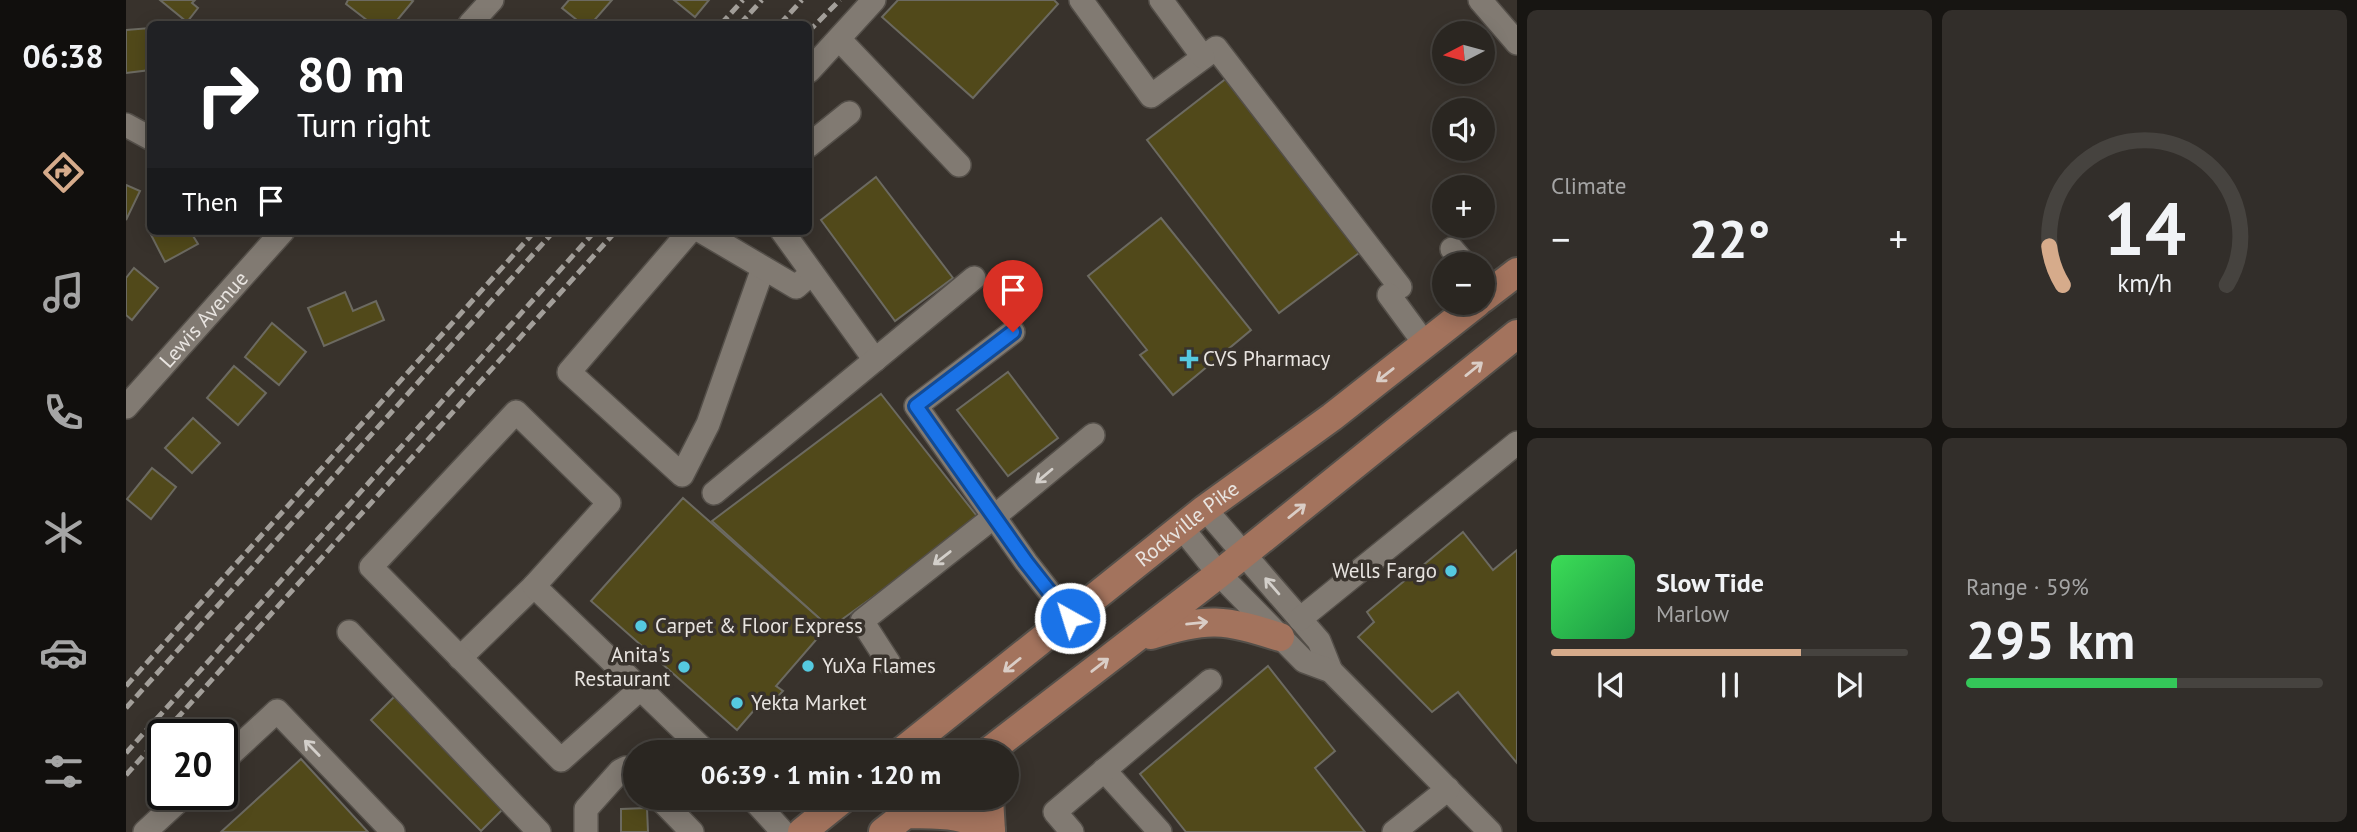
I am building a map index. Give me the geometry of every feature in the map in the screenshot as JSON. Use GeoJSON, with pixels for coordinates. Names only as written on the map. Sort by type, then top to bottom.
{"type":"FeatureCollection","features":[{"type":"Feature","properties":{"kind":"main road","name":"Rockville Pike"},"geometry":{"type":"LineString","coordinates":[[1495,287],[1517,272]]}},
{"type":"Feature","properties":{"kind":"main road","name":"Rockville Pike"},"geometry":{"type":"LineString","coordinates":[[916,740],[1205,509],[1332,417],[1459,315]]}},
{"type":"Feature","properties":{"kind":"main road"},"geometry":{"type":"LineString","coordinates":[[1005,740],[1219,574],[1517,334]]}},
{"type":"Feature","properties":{"kind":"main road"},"geometry":{"type":"LineString","coordinates":[[1132,641],[1193,622],[1217,621],[1290,628]]}},
{"type":"Feature","properties":{"kind":"main road"},"geometry":{"type":"LineString","coordinates":[[802,832],[829,810]]}},
{"type":"Feature","properties":{"kind":"main road"},"geometry":{"type":"LineString","coordinates":[[883,832],[912,810]]}},
{"type":"Feature","properties":{"kind":"main road"},"geometry":{"type":"LineString","coordinates":[[934,810],[975,821],[991,832]]}},
{"type":"Feature","properties":{"kind":"main road"},"geometry":{"type":"LineString","coordinates":[[990,810],[991,832]]}},
{"type":"Feature","properties":{"kind":"street"},"geometry":{"type":"LineString","coordinates":[[473,21],[492,0]]}},
{"type":"Feature","properties":{"kind":"street"},"geometry":{"type":"LineString","coordinates":[[812,67],[874,0]]}},
{"type":"Feature","properties":{"kind":"street"},"geometry":{"type":"LineString","coordinates":[[1081,0],[1151,96],[1216,48],[1394,291],[1425,344]]}},
{"type":"Feature","properties":{"kind":"street"},"geometry":{"type":"LineString","coordinates":[[1161,0],[1203,57]]}},
{"type":"Feature","properties":{"kind":"street"},"geometry":{"type":"LineString","coordinates":[[1480,0],[1517,43]]}},
{"type":"Feature","properties":{"kind":"street"},"geometry":{"type":"LineString","coordinates":[[839,39],[960,165]]}},
{"type":"Feature","properties":{"kind":"street"},"geometry":{"type":"LineString","coordinates":[[812,143],[849,113]]}},
{"type":"Feature","properties":{"kind":"street"},"geometry":{"type":"LineString","coordinates":[[126,125],[147,136]]}},
{"type":"Feature","properties":{"kind":"street","name":"Lewis Avenue"},"geometry":{"type":"LineString","coordinates":[[126,407],[279,235]]}},
{"type":"Feature","properties":{"kind":"street"},"geometry":{"type":"LineString","coordinates":[[687,235],[569,372],[682,475],[708,424],[763,268]]}},
{"type":"Feature","properties":{"kind":"street"},"geometry":{"type":"LineString","coordinates":[[708,235],[796,287],[813,273]]}},
{"type":"Feature","properties":{"kind":"street"},"geometry":{"type":"LineString","coordinates":[[785,235],[875,360]]}},
{"type":"Feature","properties":{"kind":"street"},"geometry":{"type":"LineString","coordinates":[[714,493],[974,278]]}},
{"type":"Feature","properties":{"kind":"street"},"geometry":{"type":"LineString","coordinates":[[1013,332],[916,406],[1026,562],[1070,618]]}},
{"type":"Feature","properties":{"kind":"street"},"geometry":{"type":"LineString","coordinates":[[460,658],[534,586],[609,503],[516,412],[371,567],[460,658],[561,760],[640,689]]}},
{"type":"Feature","properties":{"kind":"street"},"geometry":{"type":"LineString","coordinates":[[888,663],[862,621],[1093,435]]}},
{"type":"Feature","properties":{"kind":"street"},"geometry":{"type":"LineString","coordinates":[[1290,628],[1514,452]]}},
{"type":"Feature","properties":{"kind":"street"},"geometry":{"type":"LineString","coordinates":[[1205,509],[1244,554],[1290,628],[1304,661],[1331,671],[1490,832]]}},
{"type":"Feature","properties":{"kind":"street"},"geometry":{"type":"LineString","coordinates":[[1182,528],[1219,574],[1290,628]]}},
{"type":"Feature","properties":{"kind":"street"},"geometry":{"type":"LineString","coordinates":[[534,586],[693,740]]}},
{"type":"Feature","properties":{"kind":"street"},"geometry":{"type":"LineString","coordinates":[[349,632],[539,832]]}},
{"type":"Feature","properties":{"kind":"street"},"geometry":{"type":"LineString","coordinates":[[1072,832],[1055,812],[1210,681]]}},
{"type":"Feature","properties":{"kind":"street"},"geometry":{"type":"LineString","coordinates":[[238,747],[277,711],[340,789],[393,832]]}},
{"type":"Feature","properties":{"kind":"street"},"geometry":{"type":"LineString","coordinates":[[586,832],[585,817],[591,802],[623,769]]}},
{"type":"Feature","properties":{"kind":"street"},"geometry":{"type":"LineString","coordinates":[[1104,770],[1160,832]]}},
{"type":"Feature","properties":{"kind":"street"},"geometry":{"type":"LineString","coordinates":[[1394,832],[1448,789]]}},
{"type":"Feature","properties":{"kind":"street"},"geometry":{"type":"LineString","coordinates":[[145,832],[169,810]]}},
{"type":"Feature","properties":{"kind":"street"},"geometry":{"type":"LineString","coordinates":[[671,810],[692,832]]}},
{"type":"Feature","properties":{"kind":"street"},"geometry":{"type":"LineString","coordinates":[[763,810],[783,832]]}},
{"type":"Feature","properties":{"kind":"building"},"geometry":{"type":"Polygon","coordinates":[[[160,0],[195,0],[192,3],[198,8],[186,21],[160,0]]]}},
{"type":"Feature","properties":{"kind":"building"},"geometry":{"type":"Polygon","coordinates":[[[348,0],[413,1],[396,21],[368,21],[346,4],[348,0]]]}},
{"type":"Feature","properties":{"kind":"building"},"geometry":{"type":"Polygon","coordinates":[[[569,0],[612,0],[594,21],[578,21],[562,8],[569,0]]]}},
{"type":"Feature","properties":{"kind":"building"},"geometry":{"type":"Polygon","coordinates":[[[674,0],[709,0],[695,17],[674,0]]]}},
{"type":"Feature","properties":{"kind":"building"},"geometry":{"type":"Polygon","coordinates":[[[898,0],[1054,0],[1058,4],[973,98],[882,17],[898,0]]]}},
{"type":"Feature","properties":{"kind":"building"},"geometry":{"type":"Polygon","coordinates":[[[147,28],[147,70],[126,73],[126,30],[147,28]]]}},
{"type":"Feature","properties":{"kind":"building"},"geometry":{"type":"Polygon","coordinates":[[[1232,74],[1363,250],[1279,313],[1147,140],[1232,74]]]}},
{"type":"Feature","properties":{"kind":"building"},"geometry":{"type":"Polygon","coordinates":[[[876,177],[953,278],[895,321],[821,220],[876,177]]]}},
{"type":"Feature","properties":{"kind":"building"},"geometry":{"type":"Polygon","coordinates":[[[126,185],[140,191],[126,220],[126,185]]]}},
{"type":"Feature","properties":{"kind":"building","name":"CVS Pharmacy"},"geometry":{"type":"Polygon","coordinates":[[[1161,218],[1251,330],[1173,395],[1140,355],[1147,350],[1088,276],[1161,218]]]}},
{"type":"Feature","properties":{"kind":"building"},"geometry":{"type":"Polygon","coordinates":[[[151,235],[192,235],[198,244],[165,262],[151,235]]]}},
{"type":"Feature","properties":{"kind":"building"},"geometry":{"type":"Polygon","coordinates":[[[134,268],[158,288],[132,320],[126,315],[126,278],[134,268]]]}},
{"type":"Feature","properties":{"kind":"building"},"geometry":{"type":"Polygon","coordinates":[[[345,292],[353,311],[376,301],[384,320],[324,346],[308,308],[345,292]]]}},
{"type":"Feature","properties":{"kind":"building"},"geometry":{"type":"Polygon","coordinates":[[[272,323],[306,352],[279,385],[245,357],[272,323]]]}},
{"type":"Feature","properties":{"kind":"building"},"geometry":{"type":"Polygon","coordinates":[[[234,366],[266,393],[238,425],[207,398],[234,366]]]}},
{"type":"Feature","properties":{"kind":"building"},"geometry":{"type":"Polygon","coordinates":[[[1008,372],[1058,438],[1008,476],[957,410],[1008,372]]]}},
{"type":"Feature","properties":{"kind":"building"},"geometry":{"type":"Polygon","coordinates":[[[881,394],[980,520],[830,628],[712,521],[881,394]]]}},
{"type":"Feature","properties":{"kind":"building"},"geometry":{"type":"Polygon","coordinates":[[[193,418],[220,443],[192,473],[165,448],[193,418]]]}},
{"type":"Feature","properties":{"kind":"building"},"geometry":{"type":"Polygon","coordinates":[[[152,468],[176,487],[151,519],[127,499],[152,468]]]}},
{"type":"Feature","properties":{"kind":"building"},"geometry":{"type":"Polygon","coordinates":[[[683,498],[828,626],[776,686],[783,691],[767,708],[761,702],[737,730],[591,601],[683,498]]]}},
{"type":"Feature","properties":{"kind":"building"},"geometry":{"type":"Polygon","coordinates":[[[1463,532],[1493,570],[1517,550],[1517,763],[1458,692],[1432,712],[1358,637],[1374,622],[1367,612],[1463,532]]]}},
{"type":"Feature","properties":{"kind":"building"},"geometry":{"type":"Polygon","coordinates":[[[1268,666],[1335,751],[1315,768],[1365,832],[1186,832],[1140,774],[1268,666]]]}},
{"type":"Feature","properties":{"kind":"building"},"geometry":{"type":"Polygon","coordinates":[[[396,695],[507,805],[481,831],[371,720],[396,695]]]}},
{"type":"Feature","properties":{"kind":"building"},"geometry":{"type":"Polygon","coordinates":[[[301,759],[368,832],[221,832],[301,759]]]}},
{"type":"Feature","properties":{"kind":"building"},"geometry":{"type":"Polygon","coordinates":[[[621,809],[647,810],[648,832],[621,832],[621,809]]]}},
{"type":"Feature","properties":{"kind":"railway"},"geometry":{"type":"LineString","coordinates":[[724,21],[743,0]]}},
{"type":"Feature","properties":{"kind":"railway"},"geometry":{"type":"LineString","coordinates":[[743,21],[762,0]]}},
{"type":"Feature","properties":{"kind":"railway"},"geometry":{"type":"LineString","coordinates":[[783,21],[802,0]]}},
{"type":"Feature","properties":{"kind":"railway"},"geometry":{"type":"LineString","coordinates":[[812,28],[840,0]]}},
{"type":"Feature","properties":{"kind":"railway"},"geometry":{"type":"LineString","coordinates":[[126,686],[531,235]]}},
{"type":"Feature","properties":{"kind":"railway"},"geometry":{"type":"LineString","coordinates":[[126,708],[550,235]]}},
{"type":"Feature","properties":{"kind":"railway"},"geometry":{"type":"LineString","coordinates":[[126,753],[591,235]]}},
{"type":"Feature","properties":{"kind":"railway"},"geometry":{"type":"LineString","coordinates":[[126,775],[612,235]]}},
{"type":"Feature","properties":{"kind":"place","name":"CVS Pharmacy"},"geometry":{"type":"Point","coordinates":[1189,359]}},
{"type":"Feature","properties":{"kind":"place","name":"Wells Fargo"},"geometry":{"type":"Point","coordinates":[1451,571]}},
{"type":"Feature","properties":{"kind":"place","name":"Carpet & Floor Express"},"geometry":{"type":"Point","coordinates":[641,626]}},
{"type":"Feature","properties":{"kind":"place","name":"YuXa Flames"},"geometry":{"type":"Point","coordinates":[808,666]}},
{"type":"Feature","properties":{"kind":"place","name":"Anita's Restaurant"},"geometry":{"type":"Point","coordinates":[684,667]}},
{"type":"Feature","properties":{"kind":"place","name":"Yekta Market"},"geometry":{"type":"Point","coordinates":[737,703]}},
{"type":"Feature","properties":{"kind":"route"},"geometry":{"type":"LineString","coordinates":[[1013,332],[916,406],[1026,562],[1070,618]]}}]}
